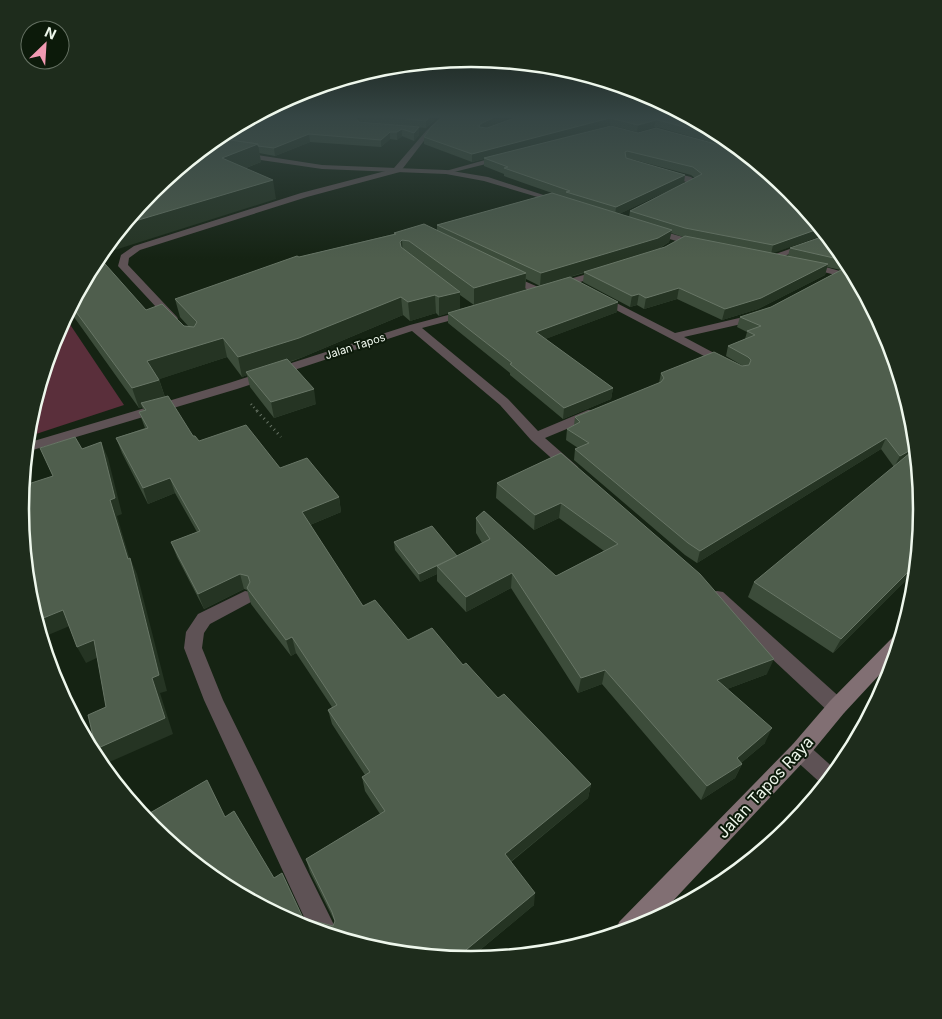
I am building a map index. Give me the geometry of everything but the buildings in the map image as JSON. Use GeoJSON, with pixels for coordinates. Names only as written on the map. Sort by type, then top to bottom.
{"type":"FeatureCollection","features":[{"type":"Feature","properties":{"kind":"main road","name":"Jalan Tapos Raya"},"geometry":{"type":"LineString","coordinates":[[641,918],[800,751],[837,707],[890,651]]}},
{"type":"Feature","properties":{"kind":"street"},"geometry":{"type":"LineString","coordinates":[[299,164],[322,167],[446,172],[485,178],[572,205]]}},
{"type":"Feature","properties":{"kind":"street"},"geometry":{"type":"LineString","coordinates":[[182,328],[122,266],[124,257],[137,248],[304,195],[397,170],[402,164]]}},
{"type":"Feature","properties":{"kind":"street"},"geometry":{"type":"LineString","coordinates":[[446,172],[478,164]]}},
{"type":"Feature","properties":{"kind":"street"},"geometry":{"type":"LineString","coordinates":[[654,169],[688,178],[695,183],[676,191]]}},
{"type":"Feature","properties":{"kind":"street"},"geometry":{"type":"LineString","coordinates":[[644,229],[681,241],[710,246]]}},
{"type":"Feature","properties":{"kind":"street"},"geometry":{"type":"LineString","coordinates":[[822,240],[764,257],[846,275]]}},
{"type":"Feature","properties":{"kind":"street"},"geometry":{"type":"LineString","coordinates":[[667,249],[681,241]]}},
{"type":"Feature","properties":{"kind":"street"},"geometry":{"type":"LineString","coordinates":[[520,297],[615,268]]}},
{"type":"Feature","properties":{"kind":"street"},"geometry":{"type":"LineString","coordinates":[[496,271],[539,291]]}},
{"type":"Feature","properties":{"kind":"street"},"geometry":{"type":"LineString","coordinates":[[822,282],[839,273]]}},
{"type":"Feature","properties":{"kind":"street"},"geometry":{"type":"LineString","coordinates":[[570,282],[732,366]]}},
{"type":"Feature","properties":{"kind":"street"},"geometry":{"type":"LineString","coordinates":[[675,336],[742,322],[772,308]]}},
{"type":"Feature","properties":{"kind":"street","name":"Jalan Tapos"},"geometry":{"type":"LineString","coordinates":[[34,446],[233,386],[473,309]]}},
{"type":"Feature","properties":{"kind":"street"},"geometry":{"type":"LineString","coordinates":[[414,327],[504,402],[536,437],[582,476]]}},
{"type":"Feature","properties":{"kind":"street"},"geometry":{"type":"LineString","coordinates":[[536,437],[609,407]]}},
{"type":"Feature","properties":{"kind":"street"},"geometry":{"type":"LineString","coordinates":[[708,588],[837,707]]}},
{"type":"Feature","properties":{"kind":"street"},"geometry":{"type":"LineString","coordinates":[[245,597],[204,619],[195,632],[193,648],[214,700],[321,925]]}},
{"type":"Feature","properties":{"kind":"street"},"geometry":{"type":"LineString","coordinates":[[800,751],[826,774]]}},
{"type":"Feature","properties":{"kind":"path"},"geometry":{"type":"LineString","coordinates":[[233,386],[281,437]]}},
{"type":"Feature","properties":{"kind":"shaded area"},"geometry":{"type":"Polygon","coordinates":[[[70,324],[124,405],[36,434],[37,423],[52,367],[70,324]]]}}]}
